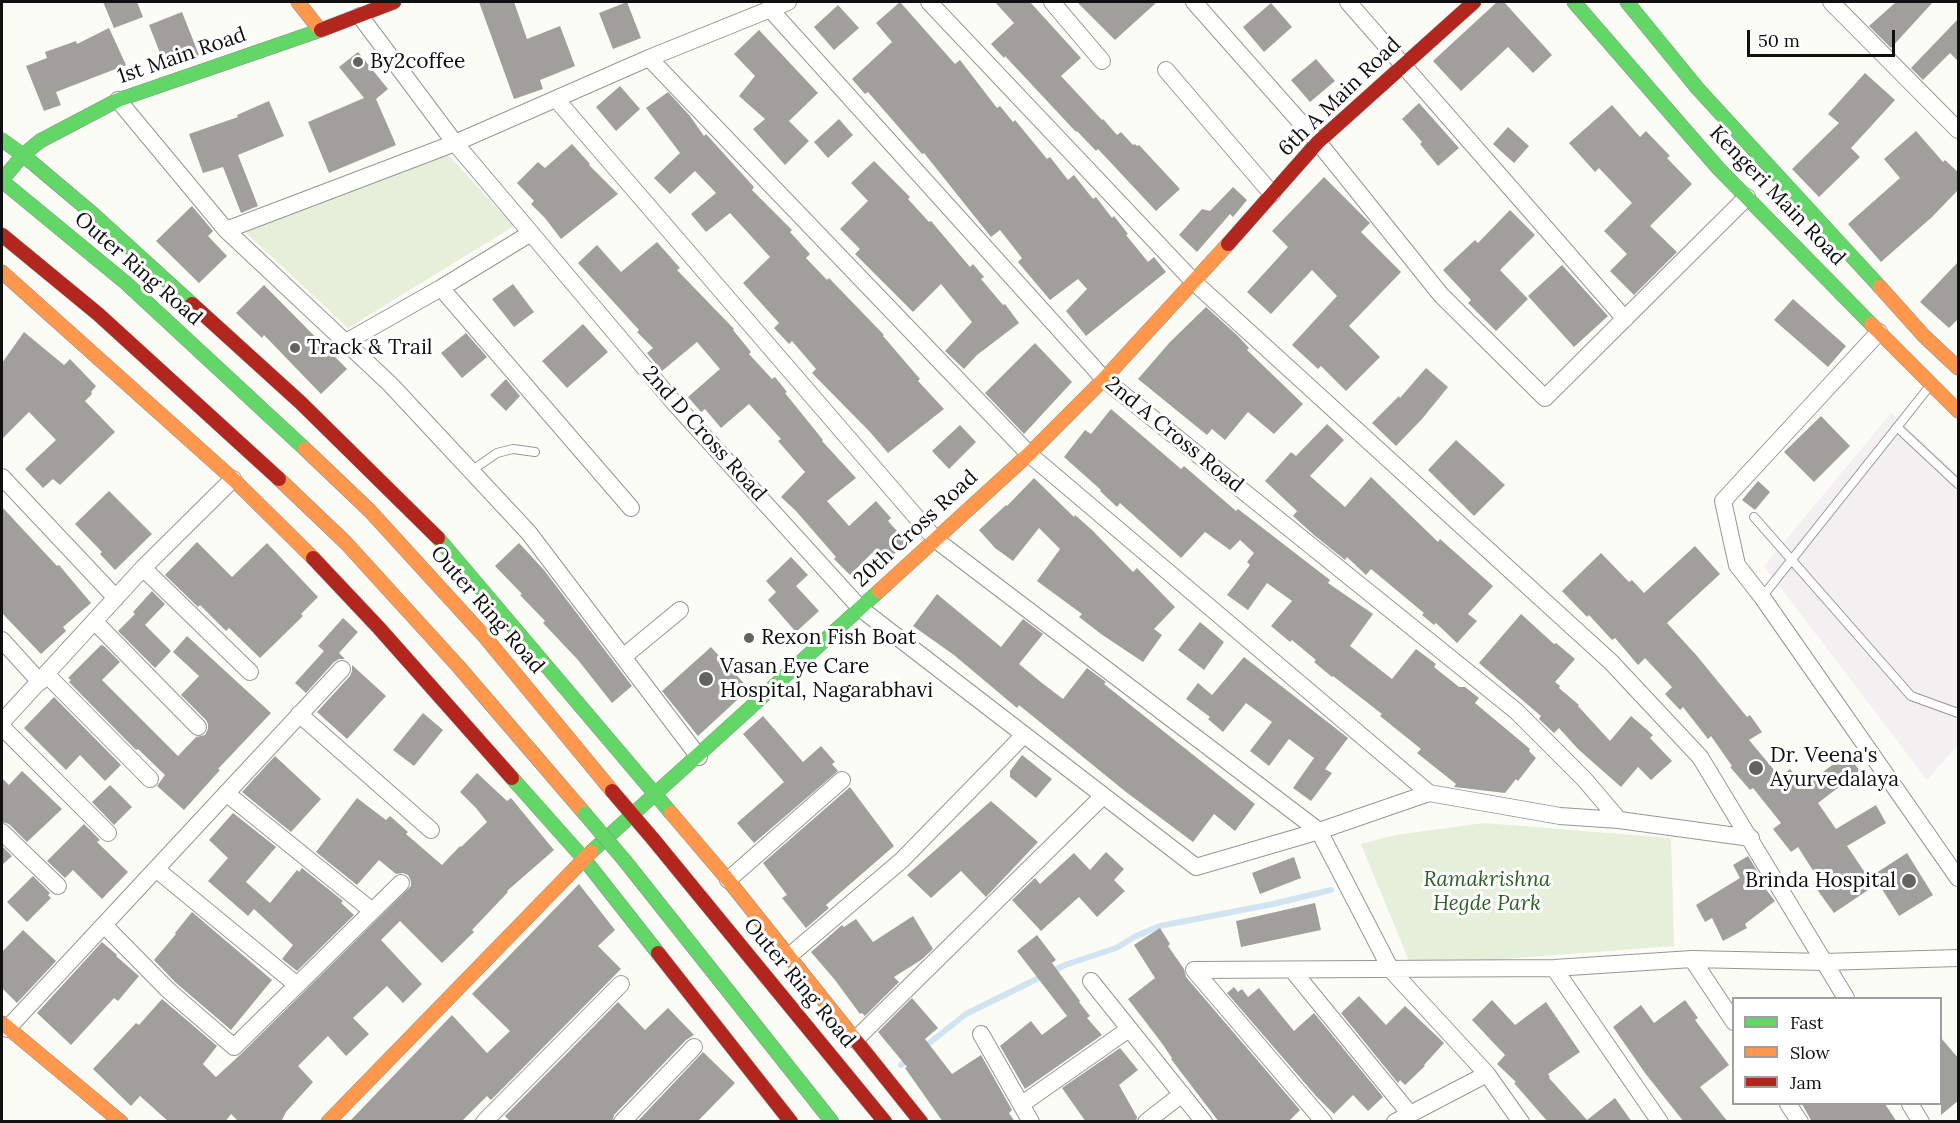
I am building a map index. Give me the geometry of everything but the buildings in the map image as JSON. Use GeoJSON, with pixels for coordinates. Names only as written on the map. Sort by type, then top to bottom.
{"type":"FeatureCollection","features":[{"type":"Feature","properties":{"kind":"main road"},"geometry":{"type":"LineString","coordinates":[[298,2],[320,30]]}},
{"type":"Feature","properties":{"kind":"main road","name":"1st Main Road"},"geometry":{"type":"LineString","coordinates":[[2,180],[23,155],[40,141],[118,100],[360,16],[394,2]]}},
{"type":"Feature","properties":{"kind":"main road","name":"6th A Main Road"},"geometry":{"type":"LineString","coordinates":[[1194,282],[1318,142],[1474,2]]}},
{"type":"Feature","properties":{"kind":"main road","name":"Kengeri Main Road"},"geometry":{"type":"LineString","coordinates":[[1574,2],[1718,168],[1959,411]]}},
{"type":"Feature","properties":{"kind":"main road","name":"Kengeri Main Road"},"geometry":{"type":"LineString","coordinates":[[1632,4],[1698,89],[1924,336],[1959,368]]}},
{"type":"Feature","properties":{"kind":"main road"},"geometry":{"type":"LineString","coordinates":[[2,140],[93,214],[302,403],[436,535],[728,880],[921,1122]]}},
{"type":"Feature","properties":{"kind":"main road","name":"Outer Ring Road"},"geometry":{"type":"LineString","coordinates":[[2,180],[126,283],[253,399],[370,511],[485,637],[885,1122]]}},
{"type":"Feature","properties":{"kind":"main road"},"geometry":{"type":"LineString","coordinates":[[2,235],[98,314],[346,543],[458,666],[625,861],[832,1122]]}},
{"type":"Feature","properties":{"kind":"main road"},"geometry":{"type":"LineString","coordinates":[[2,273],[284,528],[379,628],[584,859],[791,1122]]}},
{"type":"Feature","properties":{"kind":"main road","name":"20th Cross Road"},"geometry":{"type":"LineString","coordinates":[[328,1122],[584,859],[654,793],[699,757],[1029,454],[1104,379],[1194,282]]}},
{"type":"Feature","properties":{"kind":"main road"},"geometry":{"type":"LineString","coordinates":[[4,1026],[121,1122]]}},
{"type":"Feature","properties":{"kind":"street"},"geometry":{"type":"LineString","coordinates":[[226,230],[455,144],[649,58],[788,2]]}},
{"type":"Feature","properties":{"kind":"street"},"geometry":{"type":"LineString","coordinates":[[929,2],[1194,282],[1611,662],[1700,756],[1845,997]]}},
{"type":"Feature","properties":{"kind":"street"},"geometry":{"type":"LineString","coordinates":[[1052,2],[1102,61]]}},
{"type":"Feature","properties":{"kind":"street"},"geometry":{"type":"LineString","coordinates":[[1194,2],[1318,142],[1441,295],[1545,398],[1747,197]]}},
{"type":"Feature","properties":{"kind":"street"},"geometry":{"type":"LineString","coordinates":[[1348,2],[1625,319]]}},
{"type":"Feature","properties":{"kind":"street"},"geometry":{"type":"LineString","coordinates":[[1832,2],[1959,130]]}},
{"type":"Feature","properties":{"kind":"street","name":"2nd A Cross Road"},"geometry":{"type":"LineString","coordinates":[[769,8],[1104,379],[1516,711],[1585,780],[1619,820]]}},
{"type":"Feature","properties":{"kind":"street","name":"2nd D Cross Road"},"geometry":{"type":"LineString","coordinates":[[360,16],[455,144],[675,405],[861,609],[1102,798],[1196,867],[1319,831]]}},
{"type":"Feature","properties":{"kind":"street"},"geometry":{"type":"LineString","coordinates":[[649,58],[1029,454],[1430,793]]}},
{"type":"Feature","properties":{"kind":"street"},"geometry":{"type":"LineString","coordinates":[[1166,70],[1272,194]]}},
{"type":"Feature","properties":{"kind":"street"},"geometry":{"type":"LineString","coordinates":[[556,99],[936,540],[1319,831],[1391,970],[1487,1074],[1521,1122]]}},
{"type":"Feature","properties":{"kind":"street"},"geometry":{"type":"LineString","coordinates":[[118,100],[226,230],[390,384],[529,533],[699,757]]}},
{"type":"Feature","properties":{"kind":"street"},"geometry":{"type":"LineString","coordinates":[[346,342],[531,233]]}},
{"type":"Feature","properties":{"kind":"street"},"geometry":{"type":"LineString","coordinates":[[441,288],[632,508]]}},
{"type":"Feature","properties":{"kind":"street"},"geometry":{"type":"LineString","coordinates":[[1879,332],[1723,501],[1737,565],[1762,597],[1959,878]]}},
{"type":"Feature","properties":{"kind":"street"},"geometry":{"type":"LineString","coordinates":[[2,477],[117,598]]}},
{"type":"Feature","properties":{"kind":"street"},"geometry":{"type":"LineString","coordinates":[[2,722],[143,568],[233,480]]}},
{"type":"Feature","properties":{"kind":"street"},"geometry":{"type":"LineString","coordinates":[[143,568],[250,672]]}},
{"type":"Feature","properties":{"kind":"street"},"geometry":{"type":"LineString","coordinates":[[623,657],[680,610]]}},
{"type":"Feature","properties":{"kind":"street"},"geometry":{"type":"LineString","coordinates":[[95,622],[198,727]]}},
{"type":"Feature","properties":{"kind":"street"},"geometry":{"type":"LineString","coordinates":[[2,640],[150,779]]}},
{"type":"Feature","properties":{"kind":"street"},"geometry":{"type":"LineString","coordinates":[[4,1026],[104,925],[342,669]]}},
{"type":"Feature","properties":{"kind":"street"},"geometry":{"type":"LineString","coordinates":[[299,714],[431,830]]}},
{"type":"Feature","properties":{"kind":"street"},"geometry":{"type":"LineString","coordinates":[[2,728],[108,833]]}},
{"type":"Feature","properties":{"kind":"street"},"geometry":{"type":"LineString","coordinates":[[789,956],[902,860],[1023,736]]}},
{"type":"Feature","properties":{"kind":"street"},"geometry":{"type":"LineString","coordinates":[[728,880],[842,780]]}},
{"type":"Feature","properties":{"kind":"street"},"geometry":{"type":"LineString","coordinates":[[226,793],[371,910]]}},
{"type":"Feature","properties":{"kind":"street"},"geometry":{"type":"LineString","coordinates":[[1319,831],[1430,793],[1560,816],[1619,820],[1751,838]]}},
{"type":"Feature","properties":{"kind":"street"},"geometry":{"type":"LineString","coordinates":[[855,1040],[1102,798]]}},
{"type":"Feature","properties":{"kind":"street"},"geometry":{"type":"LineString","coordinates":[[2,832],[58,886]]}},
{"type":"Feature","properties":{"kind":"street"},"geometry":{"type":"LineString","coordinates":[[156,869],[297,985]]}},
{"type":"Feature","properties":{"kind":"street"},"geometry":{"type":"LineString","coordinates":[[104,925],[168,990],[234,1047],[401,883]]}},
{"type":"Feature","properties":{"kind":"street"},"geometry":{"type":"LineString","coordinates":[[1324,1122],[1194,970],[1554,968],[1692,959],[1824,962],[1959,958]]}},
{"type":"Feature","properties":{"kind":"street"},"geometry":{"type":"LineString","coordinates":[[1692,959],[1732,1019]]}},
{"type":"Feature","properties":{"kind":"street"},"geometry":{"type":"LineString","coordinates":[[1554,968],[1659,1122]]}},
{"type":"Feature","properties":{"kind":"street"},"geometry":{"type":"LineString","coordinates":[[1293,971],[1403,1118],[1487,1074]]}},
{"type":"Feature","properties":{"kind":"street"},"geometry":{"type":"LineString","coordinates":[[1091,981],[1204,1122]]}},
{"type":"Feature","properties":{"kind":"street"},"geometry":{"type":"LineString","coordinates":[[483,1122],[621,984]]}},
{"type":"Feature","properties":{"kind":"street"},"geometry":{"type":"LineString","coordinates":[[1022,1104],[1129,1029]]}},
{"type":"Feature","properties":{"kind":"street"},"geometry":{"type":"LineString","coordinates":[[981,1034],[1031,1122]]}},
{"type":"Feature","properties":{"kind":"street"},"geometry":{"type":"LineString","coordinates":[[622,1122],[694,1047]]}},
{"type":"Feature","properties":{"kind":"street"},"geometry":{"type":"LineString","coordinates":[[1146,1122],[1182,1094]]}},
{"type":"Feature","properties":{"kind":"street"},"geometry":{"type":"LineString","coordinates":[[1789,1105],[1800,1122]]}},
{"type":"Feature","properties":{"kind":"street"},"geometry":{"type":"LineString","coordinates":[[1911,1105],[1921,1122]]}},
{"type":"Feature","properties":{"kind":"lane"},"geometry":{"type":"LineString","coordinates":[[1762,597],[1932,385]]}},
{"type":"Feature","properties":{"kind":"lane"},"geometry":{"type":"LineString","coordinates":[[1898,427],[1959,484]]}},
{"type":"Feature","properties":{"kind":"lane"},"geometry":{"type":"LineString","coordinates":[[471,471],[497,453],[513,449],[535,452]]}},
{"type":"Feature","properties":{"kind":"lane"},"geometry":{"type":"LineString","coordinates":[[1754,517],[1911,696],[1959,713]]}},
{"type":"Feature","properties":{"kind":"shaded area"},"geometry":{"type":"Polygon","coordinates":[[[1891,413],[1958,475],[1958,745],[1927,780],[1764,566],[1891,413]]]}},
{"type":"Feature","properties":{"kind":"green space"},"geometry":{"type":"Polygon","coordinates":[[[448,155],[514,226],[348,328],[243,230],[448,155]]]}},
{"type":"Feature","properties":{"kind":"green space","name":"Ramakrishna Hegde Park"},"geometry":{"type":"Polygon","coordinates":[[[1484,823],[1671,838],[1674,946],[1411,966],[1361,844],[1395,835],[1484,823]]]}},
{"type":"Feature","properties":{"kind":"waterway"},"geometry":{"type":"LineString","coordinates":[[923,1048],[966,1014],[1065,965],[1116,948],[1160,926],[1331,890]]}},
{"type":"Feature","properties":{"kind":"waterway"},"geometry":{"type":"LineString","coordinates":[[901,1065],[910,1058]]}},
{"type":"Feature","properties":{"kind":"traffic: fast"},"geometry":{"type":"LineString","coordinates":[[1574,2],[1718,168],[1871,324]]}},
{"type":"Feature","properties":{"kind":"traffic: fast"},"geometry":{"type":"LineString","coordinates":[[1627,2],[1698,89],[1880,287]]}},
{"type":"Feature","properties":{"kind":"traffic: fast"},"geometry":{"type":"LineString","coordinates":[[2,180],[23,155],[40,141],[118,100],[321,30]]}},
{"type":"Feature","properties":{"kind":"traffic: fast"},"geometry":{"type":"LineString","coordinates":[[2,140],[93,214],[192,304]]}},
{"type":"Feature","properties":{"kind":"traffic: fast"},"geometry":{"type":"LineString","coordinates":[[2,181],[126,283],[305,449]]}},
{"type":"Feature","properties":{"kind":"traffic: fast"},"geometry":{"type":"LineString","coordinates":[[438,538],[671,813]]}},
{"type":"Feature","properties":{"kind":"traffic: fast"},"geometry":{"type":"LineString","coordinates":[[591,852],[879,591]]}},
{"type":"Feature","properties":{"kind":"traffic: fast"},"geometry":{"type":"LineString","coordinates":[[512,778],[584,859],[658,953]]}},
{"type":"Feature","properties":{"kind":"traffic: fast"},"geometry":{"type":"LineString","coordinates":[[585,814],[625,861]]}},
{"type":"Feature","properties":{"kind":"traffic: fast"},"geometry":{"type":"LineString","coordinates":[[625,861],[832,1122]]}},
{"type":"Feature","properties":{"kind":"traffic: slow"},"geometry":{"type":"LineString","coordinates":[[298,2],[320,30]]}},
{"type":"Feature","properties":{"kind":"traffic: slow"},"geometry":{"type":"LineString","coordinates":[[879,591],[1029,454],[1104,379],[1228,244]]}},
{"type":"Feature","properties":{"kind":"traffic: slow"},"geometry":{"type":"LineString","coordinates":[[2,272],[233,479],[313,558]]}},
{"type":"Feature","properties":{"kind":"traffic: slow"},"geometry":{"type":"LineString","coordinates":[[1880,287],[1924,336],[1958,368]]}},
{"type":"Feature","properties":{"kind":"traffic: slow"},"geometry":{"type":"LineString","coordinates":[[1871,324],[1958,411]]}},
{"type":"Feature","properties":{"kind":"traffic: slow"},"geometry":{"type":"LineString","coordinates":[[305,449],[370,511],[485,637],[612,791]]}},
{"type":"Feature","properties":{"kind":"traffic: slow"},"geometry":{"type":"LineString","coordinates":[[279,479],[346,543],[458,666],[585,814]]}},
{"type":"Feature","properties":{"kind":"traffic: slow"},"geometry":{"type":"LineString","coordinates":[[671,813],[728,880],[857,1042]]}},
{"type":"Feature","properties":{"kind":"traffic: slow"},"geometry":{"type":"LineString","coordinates":[[328,1122],[591,852]]}},
{"type":"Feature","properties":{"kind":"traffic: slow"},"geometry":{"type":"LineString","coordinates":[[2,1023],[121,1122]]}},
{"type":"Feature","properties":{"kind":"traffic: jam"},"geometry":{"type":"LineString","coordinates":[[321,30],[394,2]]}},
{"type":"Feature","properties":{"kind":"traffic: jam"},"geometry":{"type":"LineString","coordinates":[[1228,244],[1318,142],[1474,2]]}},
{"type":"Feature","properties":{"kind":"traffic: jam"},"geometry":{"type":"LineString","coordinates":[[2,235],[98,314],[279,479]]}},
{"type":"Feature","properties":{"kind":"traffic: jam"},"geometry":{"type":"LineString","coordinates":[[192,304],[301,403],[438,538]]}},
{"type":"Feature","properties":{"kind":"traffic: jam"},"geometry":{"type":"LineString","coordinates":[[313,558],[379,628],[512,778]]}},
{"type":"Feature","properties":{"kind":"traffic: jam"},"geometry":{"type":"LineString","coordinates":[[612,791],[653,839]]}},
{"type":"Feature","properties":{"kind":"traffic: jam"},"geometry":{"type":"LineString","coordinates":[[653,839],[885,1122]]}},
{"type":"Feature","properties":{"kind":"traffic: jam"},"geometry":{"type":"LineString","coordinates":[[658,953],[791,1122]]}},
{"type":"Feature","properties":{"kind":"traffic: jam"},"geometry":{"type":"LineString","coordinates":[[857,1042],[921,1122]]}},
{"type":"Feature","properties":{"kind":"place","name":"By2coffee"},"geometry":{"type":"Point","coordinates":[358,62]}},
{"type":"Feature","properties":{"kind":"place","name":"Track & Trail"},"geometry":{"type":"Point","coordinates":[295,348]}},
{"type":"Feature","properties":{"kind":"place","name":"Rexon Fish Boat"},"geometry":{"type":"Point","coordinates":[749,638]}},
{"type":"Feature","properties":{"kind":"place","name":"Vasan Eye Care Hospital, Nagarabhavi"},"geometry":{"type":"Point","coordinates":[706,679]}},
{"type":"Feature","properties":{"kind":"place","name":"Dr. Veena's Ayurvedalaya"},"geometry":{"type":"Point","coordinates":[1756,768]}},
{"type":"Feature","properties":{"kind":"place","name":"Brinda Hospital"},"geometry":{"type":"Point","coordinates":[1909,881]}}]}
